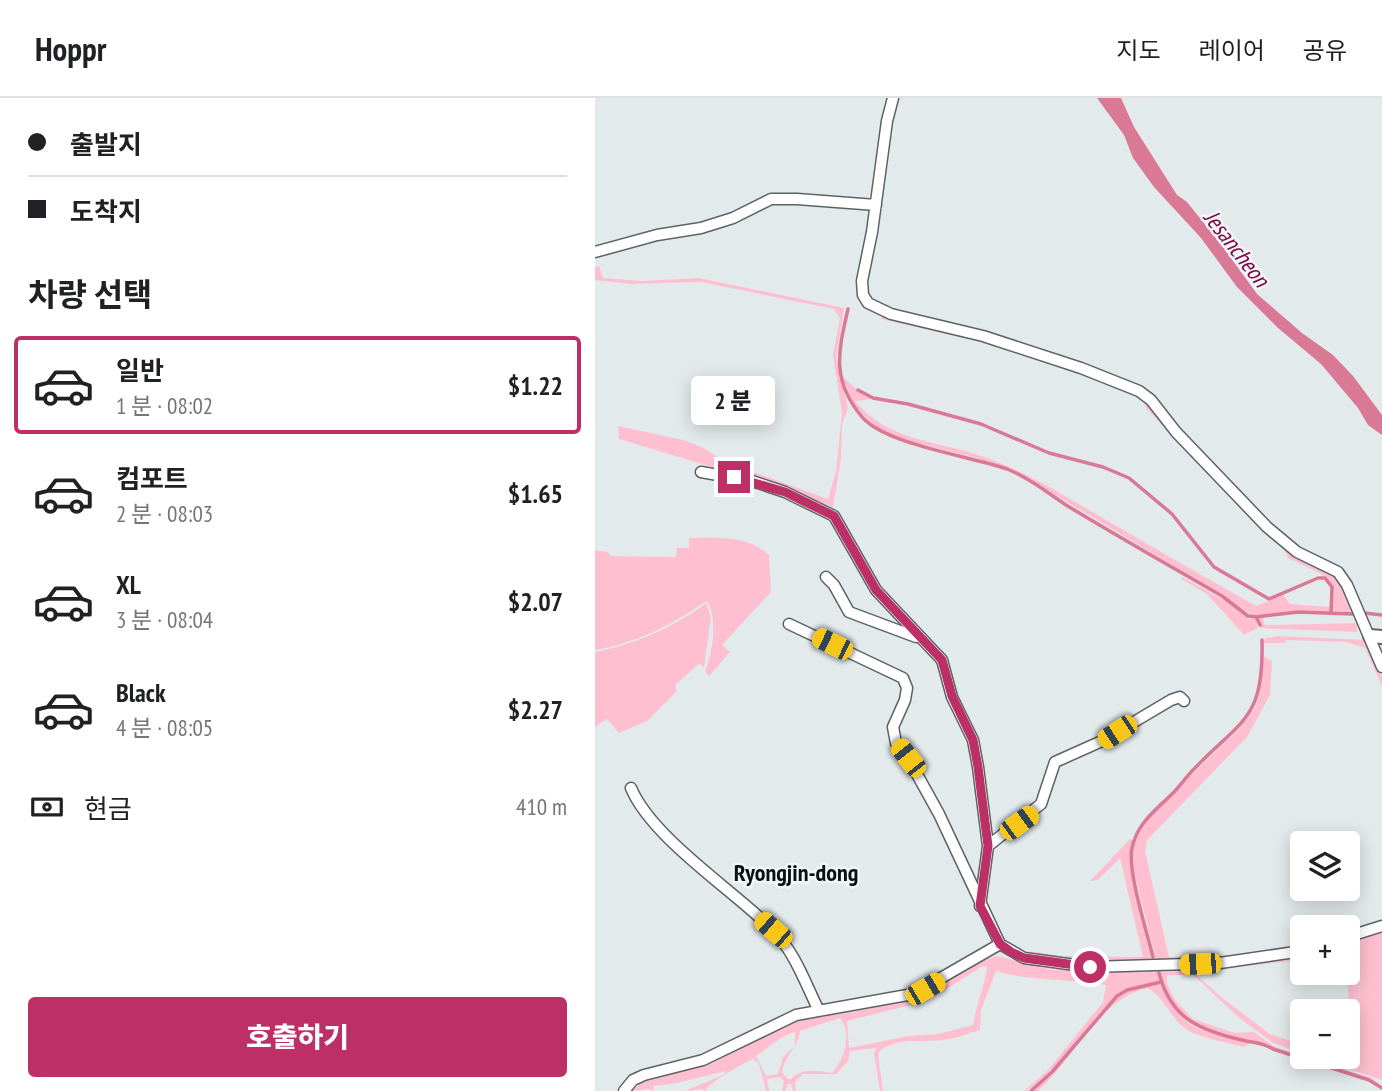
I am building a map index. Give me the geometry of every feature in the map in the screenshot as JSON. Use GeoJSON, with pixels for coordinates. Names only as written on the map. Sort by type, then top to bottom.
{"type":"FeatureCollection","features":[{"type":"Feature","properties":{"kind":"street"},"geometry":{"type":"LineString","coordinates":[[893,98],[862,281],[863,295],[868,303],[891,314],[983,336],[1081,368],[1139,391],[1151,400],[1176,432],[1266,527],[1297,552],[1338,572],[1376,637],[1382,667]]}},
{"type":"Feature","properties":{"kind":"street"},"geometry":{"type":"LineString","coordinates":[[595,252],[657,234],[701,228],[733,218],[771,200],[797,198],[876,205]]}},
{"type":"Feature","properties":{"kind":"street"},"geometry":{"type":"LineString","coordinates":[[701,472],[752,481],[785,492],[834,516],[876,590],[942,660],[952,696],[973,740],[988,846],[980,906]]}},
{"type":"Feature","properties":{"kind":"street"},"geometry":{"type":"LineString","coordinates":[[826,576],[849,612],[921,639]]}},
{"type":"Feature","properties":{"kind":"street"},"geometry":{"type":"LineString","coordinates":[[789,624],[903,678],[907,688],[905,700],[893,727],[895,743],[908,758],[939,814],[1000,944],[1024,958],[1090,967],[1220,963],[1290,953]]}},
{"type":"Feature","properties":{"kind":"street"},"geometry":{"type":"LineString","coordinates":[[988,846],[1041,804],[1055,762],[1102,741],[1171,700],[1180,698],[1184,701]]}},
{"type":"Feature","properties":{"kind":"street"},"geometry":{"type":"LineString","coordinates":[[631,788],[635,798],[674,843],[773,930],[788,948],[818,1009]]}},
{"type":"Feature","properties":{"kind":"street"},"geometry":{"type":"LineString","coordinates":[[1360,933],[1382,926]]}},
{"type":"Feature","properties":{"kind":"street"},"geometry":{"type":"LineString","coordinates":[[624,1091],[633,1080],[644,1075],[703,1060],[796,1015],[913,994],[1000,944]]}},
{"type":"Feature","properties":{"kind":"shaded area"},"geometry":{"type":"Polygon","coordinates":[[[1097,98],[1121,98],[1134,127],[1177,195],[1187,202],[1257,294],[1302,333],[1333,355],[1353,376],[1382,415],[1382,435],[1368,425],[1358,408],[1321,364],[1278,328],[1237,287],[1201,238],[1154,187],[1133,158],[1124,135],[1097,98]]]}},
{"type":"Feature","properties":{"kind":"shaded area"},"geometry":{"type":"Polygon","coordinates":[[[599,266],[603,278],[641,281],[699,278],[844,308],[836,358],[848,408],[842,424],[841,459],[833,507],[785,489],[619,439],[618,426],[683,440],[702,447],[726,462],[828,499],[836,471],[842,413],[833,355],[840,318],[834,309],[701,282],[630,284],[595,280],[595,267],[599,266]]]}},
{"type":"Feature","properties":{"kind":"shaded area"},"geometry":{"type":"Polygon","coordinates":[[[882,316],[987,339],[1140,394],[1150,401],[1170,428],[1245,510],[1146,408],[1144,400],[1114,385],[1012,349],[881,319],[882,316]]]}},
{"type":"Feature","properties":{"kind":"shaded area"},"geometry":{"type":"Polygon","coordinates":[[[842,376],[858,391],[873,399],[855,401],[880,423],[908,436],[988,458],[1024,474],[1256,606],[1283,595],[1290,604],[1330,607],[1330,612],[1298,611],[1254,617],[1022,475],[977,458],[901,439],[876,427],[854,405],[842,376]]]}},
{"type":"Feature","properties":{"kind":"shaded area"},"geometry":{"type":"Polygon","coordinates":[[[1248,513],[1291,552],[1323,567],[1339,579],[1356,614],[1332,612],[1330,588],[1323,576],[1288,558],[1285,551],[1248,513]]]}},
{"type":"Feature","properties":{"kind":"shaded area"},"geometry":{"type":"Polygon","coordinates":[[[689,538],[742,541],[769,555],[771,592],[722,645],[730,652],[709,676],[705,671],[712,646],[713,625],[710,607],[706,601],[653,632],[595,650],[595,550],[608,552],[611,556],[676,557],[677,548],[689,548],[689,538]]]}},
{"type":"Feature","properties":{"kind":"shaded area"},"geometry":{"type":"Polygon","coordinates":[[[1182,577],[1242,610],[1248,619],[1255,619],[1258,628],[1244,635],[1207,594],[1181,579],[1182,577]]]}},
{"type":"Feature","properties":{"kind":"shaded area"},"geometry":{"type":"Polygon","coordinates":[[[706,603],[711,617],[704,668],[700,663],[675,685],[677,691],[647,721],[619,733],[607,719],[595,727],[595,652],[653,634],[706,603]]]}},
{"type":"Feature","properties":{"kind":"shaded area"},"geometry":{"type":"Polygon","coordinates":[[[1257,618],[1263,618],[1264,624],[1267,625],[1357,623],[1357,632],[1261,628],[1257,618]]]}},
{"type":"Feature","properties":{"kind":"shaded area"},"geometry":{"type":"Polygon","coordinates":[[[1278,636],[1364,640],[1382,676],[1382,686],[1365,648],[1346,642],[1286,640],[1285,643],[1263,643],[1266,638],[1278,636]]]}},
{"type":"Feature","properties":{"kind":"shaded area"},"geometry":{"type":"Polygon","coordinates":[[[1263,656],[1272,661],[1270,695],[1247,737],[1147,840],[1145,851],[1169,957],[1242,955],[1290,947],[1290,950],[1244,958],[1156,960],[1134,872],[1134,843],[1148,816],[1238,730],[1255,708],[1259,696],[1263,656]]]}},
{"type":"Feature","properties":{"kind":"shaded area"},"geometry":{"type":"Polygon","coordinates":[[[1130,839],[1133,840],[1133,882],[1152,960],[1071,961],[1027,951],[1063,956],[1143,957],[1120,858],[1098,880],[1090,881],[1130,839]]]}},
{"type":"Feature","properties":{"kind":"shaded area"},"geometry":{"type":"Polygon","coordinates":[[[1382,931],[1382,1080],[1349,1069],[1360,1069],[1360,999],[1349,999],[1347,985],[1360,985],[1360,938],[1382,931]]]}},
{"type":"Feature","properties":{"kind":"shaded area"},"geometry":{"type":"Polygon","coordinates":[[[997,956],[1052,970],[1182,969],[1186,975],[1167,975],[1167,984],[1175,1000],[1193,1019],[1235,1033],[1254,1032],[1290,1054],[1263,1043],[1194,1023],[1173,1004],[1159,973],[1160,982],[1126,989],[1116,995],[1056,1065],[1032,1088],[1024,1091],[1048,1070],[1103,1002],[1106,985],[1023,977],[996,971],[981,1010],[980,1030],[947,1039],[900,1042],[878,1053],[883,1091],[880,1091],[874,1054],[876,1048],[850,1051],[848,1061],[836,1074],[803,1074],[795,1082],[796,1091],[788,1084],[785,1091],[782,1091],[784,1081],[780,1077],[767,1079],[769,1091],[766,1091],[759,1064],[753,1059],[720,1078],[705,1091],[685,1091],[723,1075],[726,1071],[653,1086],[654,1091],[631,1091],[641,1083],[713,1063],[799,1018],[915,998],[972,964],[997,956]],[[983,966],[927,1001],[847,1021],[849,1048],[908,1036],[938,1034],[973,1025],[987,967],[983,966]],[[840,1018],[800,1031],[795,1045],[795,1032],[756,1056],[766,1076],[778,1074],[783,1057],[794,1047],[782,1073],[790,1080],[804,1072],[832,1073],[845,1047],[846,1032],[840,1018]]]}},
{"type":"Feature","properties":{"kind":"shaded area"},"geometry":{"type":"Polygon","coordinates":[[[1290,956],[1290,961],[1193,972],[1270,1034],[1290,1041],[1290,1049],[1273,1043],[1238,1017],[1186,968],[1290,956]]]}},
{"type":"Feature","properties":{"kind":"shaded area"},"geometry":{"type":"Polygon","coordinates":[[[1160,983],[1171,1005],[1188,1023],[1199,1029],[1245,1042],[1254,1041],[1244,1047],[1194,1033],[1181,1025],[1157,995],[1147,988],[1114,1005],[1092,1026],[1117,997],[1127,991],[1160,983]]]}},
{"type":"Feature","properties":{"kind":"shaded area"},"geometry":{"type":"Polygon","coordinates":[[[1086,1033],[1051,1078],[1038,1091],[1032,1091],[1052,1073],[1086,1033]]]}},
{"type":"Feature","properties":{"kind":"shaded area"},"geometry":{"type":"Polygon","coordinates":[[[1335,1069],[1372,1078],[1382,1087],[1335,1069]]]}},
{"type":"Feature","properties":{"kind":"waterway"},"geometry":{"type":"LineString","coordinates":[[848,309],[840,366],[846,391],[863,418],[891,436],[910,443],[1015,473],[1222,596],[1248,616],[1256,617]]}},
{"type":"Feature","properties":{"kind":"waterway"},"geometry":{"type":"LineString","coordinates":[[858,390],[873,398],[908,404],[981,424],[1049,453],[1103,467],[1129,478],[1172,514],[1214,567],[1269,599],[1318,578],[1325,578],[1332,587],[1331,613]]}},
{"type":"Feature","properties":{"kind":"waterway"},"geometry":{"type":"LineString","coordinates":[[1260,625],[1256,617],[1298,612],[1353,614]]}},
{"type":"Feature","properties":{"kind":"waterway"},"geometry":{"type":"LineString","coordinates":[[1364,613],[1382,615]]}},
{"type":"Feature","properties":{"kind":"waterway"},"geometry":{"type":"LineString","coordinates":[[1153,957],[1132,871],[1131,858],[1135,839],[1148,818],[1247,715],[1259,687],[1262,640]]}},
{"type":"Feature","properties":{"kind":"waterway"},"geometry":{"type":"LineString","coordinates":[[1159,973],[1164,989],[1179,1012],[1200,1027],[1262,1044],[1369,1080],[1382,1088]]}},
{"type":"Feature","properties":{"kind":"waterway"},"geometry":{"type":"LineString","coordinates":[[1031,1091],[1052,1072],[1117,996],[1127,990],[1161,982]]}},
{"type":"Feature","properties":{"kind":"district","name":"Ryongjin-dong"},"geometry":{"type":"Point","coordinates":[796,872]}},
{"type":"Feature","properties":{"kind":"route"},"geometry":{"type":"LineString","coordinates":[[734,477],[785,492],[834,516],[876,590],[942,660],[952,696],[973,740],[978,767],[988,846],[980,906],[1000,944],[1011,952],[1024,958],[1090,967]]}},
{"type":"Feature","properties":{"kind":"water label","name":"Jesancheon"},"geometry":{"type":"Point","coordinates":[1237,248]}}]}
